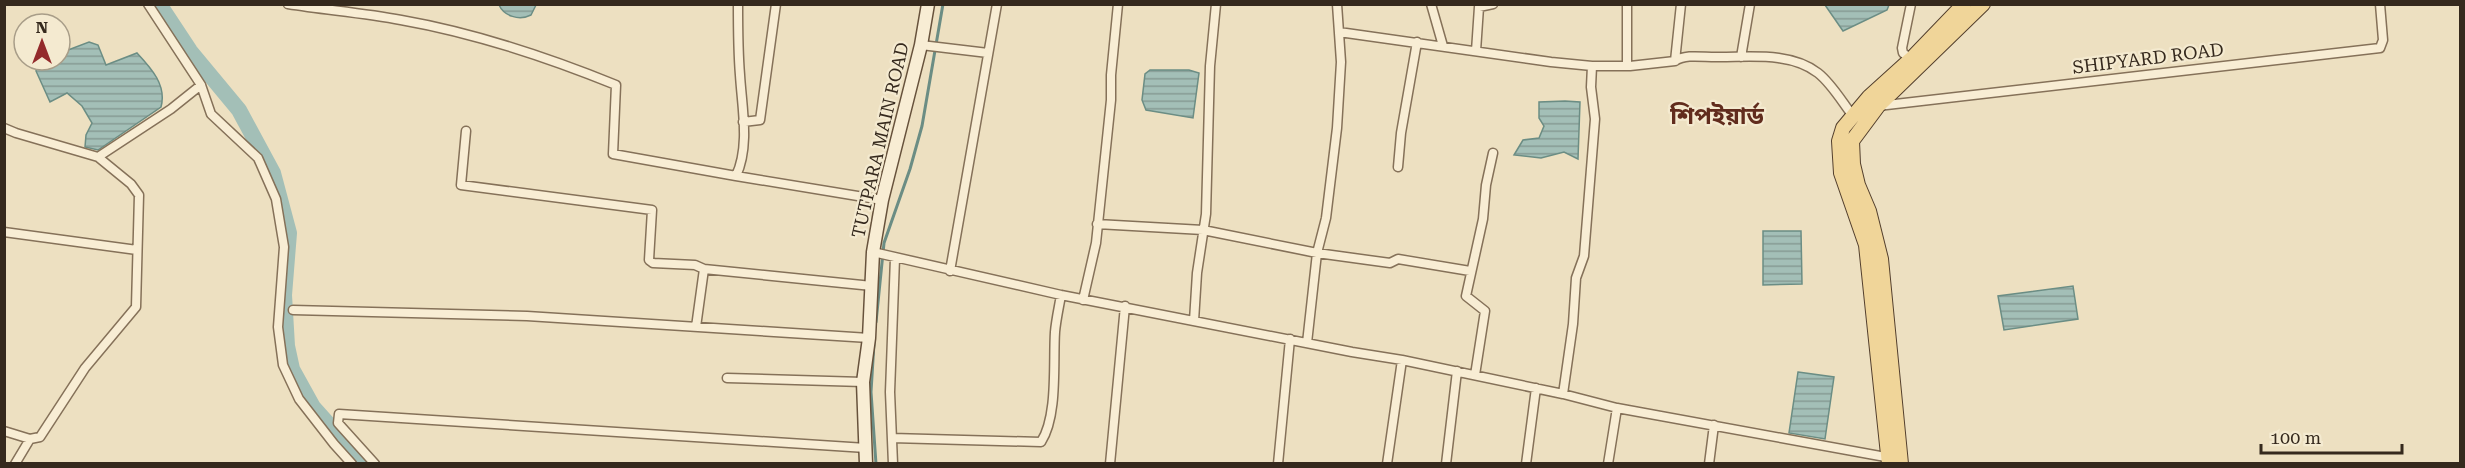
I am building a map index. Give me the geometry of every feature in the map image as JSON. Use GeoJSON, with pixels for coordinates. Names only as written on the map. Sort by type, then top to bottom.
{"type":"FeatureCollection","features":[{"type":"Feature","properties":{"kind":"main road"},"geometry":{"type":"LineString","coordinates":[[1895,461],[1866,245],[1838,158],[1839,141],[1843,129],[1869,97],[1911,59],[1964,4]]}},
{"type":"Feature","properties":{"kind":"main road"},"geometry":{"type":"LineString","coordinates":[[1895,461],[1881,259],[1869,211],[1858,185],[1853,164],[1852,141],[1878,106],[1983,4]]}},
{"type":"Feature","properties":{"kind":"street"},"geometry":{"type":"LineString","coordinates":[[148,4],[201,85],[211,114],[258,158],[276,199],[285,247],[278,327],[283,365],[299,399],[352,464]]}},
{"type":"Feature","properties":{"kind":"street"},"geometry":{"type":"LineString","coordinates":[[288,4],[403,20],[533,54],[616,85],[613,154],[882,200]]}},
{"type":"Feature","properties":{"kind":"street"},"geometry":{"type":"LineString","coordinates":[[736,176],[743,161],[738,4]]}},
{"type":"Feature","properties":{"kind":"street"},"geometry":{"type":"LineString","coordinates":[[743,122],[760,120],[776,4]]}},
{"type":"Feature","properties":{"kind":"street","name":"TUTPARA MAIN ROAD"},"geometry":{"type":"LineString","coordinates":[[866,464],[863,382],[869,338],[873,252],[882,200],[931,47],[928,4]]}},
{"type":"Feature","properties":{"kind":"street"},"geometry":{"type":"LineString","coordinates":[[950,271],[996,4]]}},
{"type":"Feature","properties":{"kind":"street"},"geometry":{"type":"LineString","coordinates":[[1083,300],[1096,243],[1111,100],[1111,75],[1118,4]]}},
{"type":"Feature","properties":{"kind":"street"},"geometry":{"type":"LineString","coordinates":[[1194,321],[1197,273],[1206,213],[1210,66],[1216,4]]}},
{"type":"Feature","properties":{"kind":"street"},"geometry":{"type":"LineString","coordinates":[[1307,343],[1317,253],[1326,218],[1336,129],[1341,62],[1337,4]]}},
{"type":"Feature","properties":{"kind":"street"},"geometry":{"type":"LineString","coordinates":[[1431,4],[1443,45]]}},
{"type":"Feature","properties":{"kind":"street"},"geometry":{"type":"LineString","coordinates":[[1476,51],[1479,7],[1493,4]]}},
{"type":"Feature","properties":{"kind":"street"},"geometry":{"type":"LineString","coordinates":[[1627,4],[1627,66]]}},
{"type":"Feature","properties":{"kind":"street"},"geometry":{"type":"LineString","coordinates":[[1675,61],[1681,4]]}},
{"type":"Feature","properties":{"kind":"street"},"geometry":{"type":"LineString","coordinates":[[1741,57],[1750,4]]}},
{"type":"Feature","properties":{"kind":"street"},"geometry":{"type":"LineString","coordinates":[[1911,4],[1902,48],[1911,59]]}},
{"type":"Feature","properties":{"kind":"street","name":"SHIPYARD ROAD"},"geometry":{"type":"LineString","coordinates":[[1878,106],[2380,48],[2383,40],[2380,4]]}},
{"type":"Feature","properties":{"kind":"street"},"geometry":{"type":"LineString","coordinates":[[1339,32],[1592,66],[1627,66],[1675,61],[1679,58],[1695,56],[1788,59],[1818,73],[1852,116]]}},
{"type":"Feature","properties":{"kind":"street"},"geometry":{"type":"LineString","coordinates":[[1398,167],[1401,133],[1417,42]]}},
{"type":"Feature","properties":{"kind":"street"},"geometry":{"type":"LineString","coordinates":[[931,47],[988,53]]}},
{"type":"Feature","properties":{"kind":"street"},"geometry":{"type":"LineString","coordinates":[[1563,394],[1574,324],[1576,278],[1584,256],[1595,119],[1591,87],[1592,66]]}},
{"type":"Feature","properties":{"kind":"street"},"geometry":{"type":"LineString","coordinates":[[98,157],[171,109],[201,85]]}},
{"type":"Feature","properties":{"kind":"street"},"geometry":{"type":"LineString","coordinates":[[4,128],[98,157],[131,184],[139,195],[136,307],[85,369],[40,437],[30,439],[4,431]]}},
{"type":"Feature","properties":{"kind":"street"},"geometry":{"type":"LineString","coordinates":[[466,132],[461,185],[652,210],[649,260],[653,263],[695,265],[704,269],[872,286]]}},
{"type":"Feature","properties":{"kind":"street"},"geometry":{"type":"LineString","coordinates":[[1475,375],[1485,311],[1466,296],[1483,219],[1486,185],[1493,153]]}},
{"type":"Feature","properties":{"kind":"street"},"geometry":{"type":"LineString","coordinates":[[1097,224],[1203,230],[1317,253],[1390,263],[1398,260],[1470,271]]}},
{"type":"Feature","properties":{"kind":"street"},"geometry":{"type":"LineString","coordinates":[[4,232],[137,250]]}},
{"type":"Feature","properties":{"kind":"street"},"geometry":{"type":"LineString","coordinates":[[873,252],[1083,300],[1125,306],[1402,360],[1563,394],[1617,408],[1895,461]]}},
{"type":"Feature","properties":{"kind":"street"},"geometry":{"type":"LineString","coordinates":[[893,464],[890,392],[895,258]]}},
{"type":"Feature","properties":{"kind":"street"},"geometry":{"type":"LineString","coordinates":[[696,327],[704,269]]}},
{"type":"Feature","properties":{"kind":"street"},"geometry":{"type":"LineString","coordinates":[[892,438],[1041,442],[1050,414],[1055,329],[1060,295]]}},
{"type":"Feature","properties":{"kind":"street"},"geometry":{"type":"LineString","coordinates":[[1110,464],[1125,306]]}},
{"type":"Feature","properties":{"kind":"street"},"geometry":{"type":"LineString","coordinates":[[293,309],[527,316],[869,338]]}},
{"type":"Feature","properties":{"kind":"street"},"geometry":{"type":"LineString","coordinates":[[1278,464],[1290,339]]}},
{"type":"Feature","properties":{"kind":"street"},"geometry":{"type":"LineString","coordinates":[[1387,464],[1402,360]]}},
{"type":"Feature","properties":{"kind":"street"},"geometry":{"type":"LineString","coordinates":[[1446,464],[1457,371]]}},
{"type":"Feature","properties":{"kind":"street"},"geometry":{"type":"LineString","coordinates":[[727,378],[863,382]]}},
{"type":"Feature","properties":{"kind":"street"},"geometry":{"type":"LineString","coordinates":[[1526,464],[1536,388]]}},
{"type":"Feature","properties":{"kind":"street"},"geometry":{"type":"LineString","coordinates":[[1608,464],[1617,408]]}},
{"type":"Feature","properties":{"kind":"street"},"geometry":{"type":"LineString","coordinates":[[375,464],[338,423],[339,414],[643,432],[813,447],[866,448]]}},
{"type":"Feature","properties":{"kind":"street"},"geometry":{"type":"LineString","coordinates":[[1709,464],[1714,425]]}},
{"type":"Feature","properties":{"kind":"street"},"geometry":{"type":"LineString","coordinates":[[15,464],[30,439]]}},
{"type":"Feature","properties":{"kind":"water"},"geometry":{"type":"Polygon","coordinates":[[[499,4],[536,5],[531,15],[522,18],[508,15],[499,4]]]}},
{"type":"Feature","properties":{"kind":"water"},"geometry":{"type":"Polygon","coordinates":[[[1825,5],[1889,5],[1887,10],[1843,31],[1825,5]]]}},
{"type":"Feature","properties":{"kind":"water"},"geometry":{"type":"Polygon","coordinates":[[[89,42],[98,45],[106,65],[137,53],[160,84],[161,107],[98,150],[85,147],[86,135],[92,123],[82,106],[67,93],[50,102],[36,72],[72,72],[72,48],[89,42]]]}},
{"type":"Feature","properties":{"kind":"water"},"geometry":{"type":"Polygon","coordinates":[[[1150,70],[1189,70],[1199,73],[1193,118],[1146,110],[1142,100],[1145,74],[1150,70]]]}},
{"type":"Feature","properties":{"kind":"water"},"geometry":{"type":"Polygon","coordinates":[[[1539,102],[1580,102],[1578,159],[1564,152],[1541,158],[1514,155],[1523,140],[1539,138],[1544,126],[1539,118],[1539,102]]]}},
{"type":"Feature","properties":{"kind":"water"},"geometry":{"type":"Polygon","coordinates":[[[1763,231],[1801,231],[1802,284],[1763,285],[1763,231]]]}},
{"type":"Feature","properties":{"kind":"water"},"geometry":{"type":"Polygon","coordinates":[[[2073,286],[2078,319],[2004,330],[1998,296],[2073,286]]]}},
{"type":"Feature","properties":{"kind":"water"},"geometry":{"type":"Polygon","coordinates":[[[1798,372],[1834,377],[1825,439],[1789,433],[1798,372]]]}},
{"type":"Feature","properties":{"kind":"waterway"},"geometry":{"type":"LineString","coordinates":[[159,4],[190,51],[239,110],[273,173],[289,233],[284,295],[287,346],[292,369],[313,407],[364,464]]}},
{"type":"Feature","properties":{"kind":"waterway"},"geometry":{"type":"LineString","coordinates":[[876,322],[884,243],[910,169],[922,126],[943,4]]}},
{"type":"Feature","properties":{"kind":"waterway"},"geometry":{"type":"LineString","coordinates":[[874,343],[871,392],[876,464]]}},
{"type":"Feature","properties":{"kind":"district","name":"শিপইয়ার্ড"},"geometry":{"type":"Point","coordinates":[1717,116]}}]}
